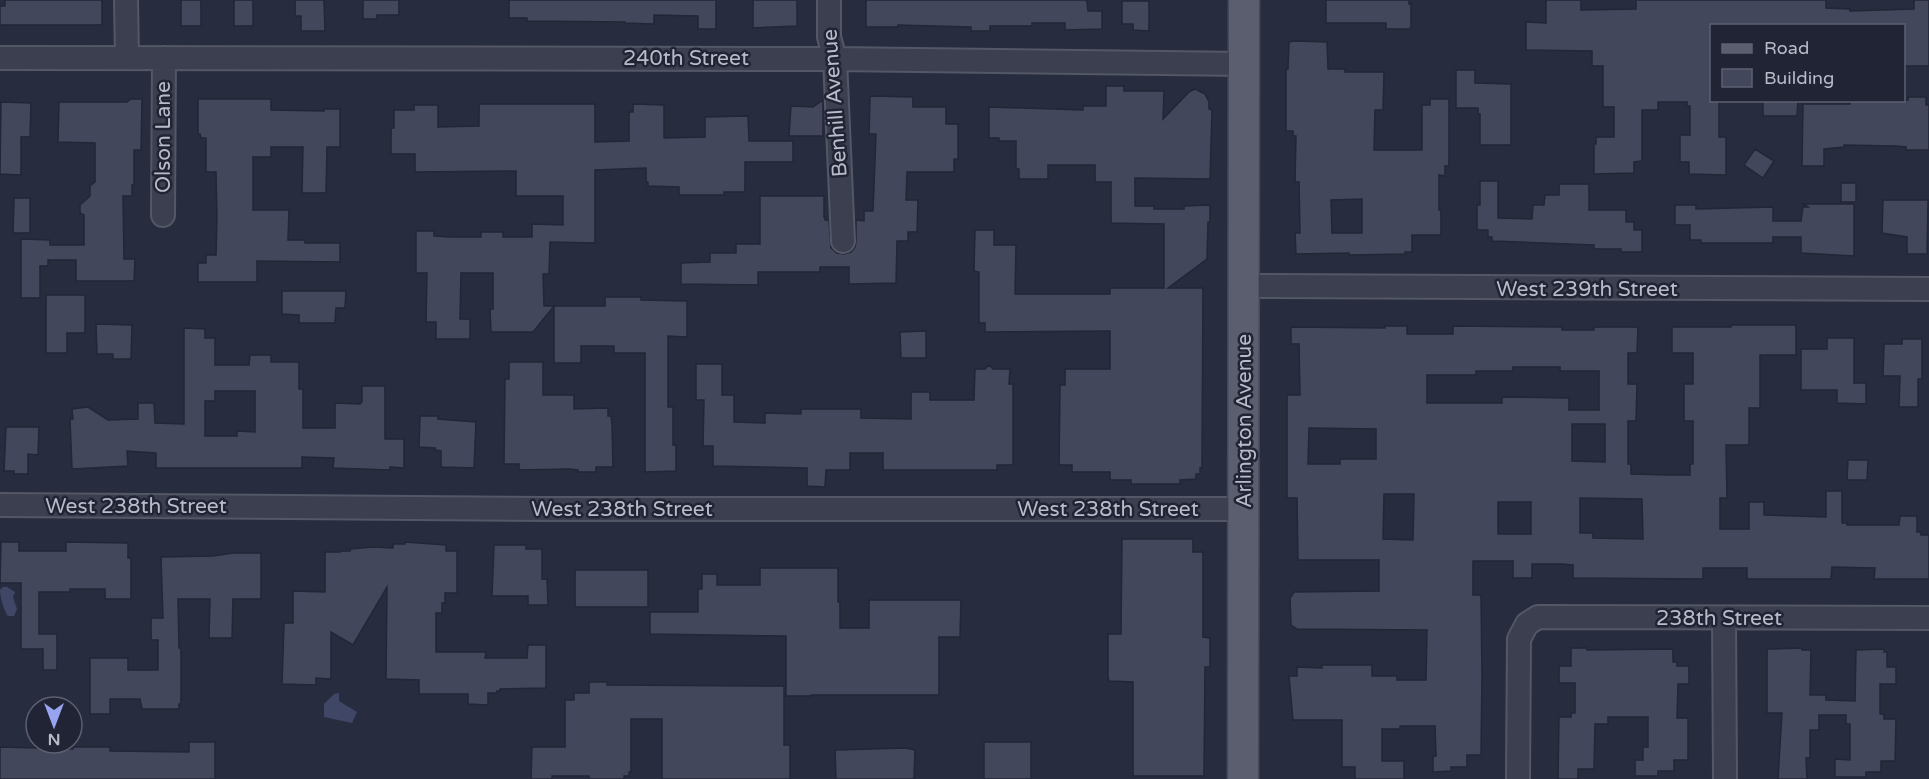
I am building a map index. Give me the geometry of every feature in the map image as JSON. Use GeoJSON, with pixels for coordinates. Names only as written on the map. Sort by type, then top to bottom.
{"type":"FeatureCollection","features":[{"type":"Feature","properties":{"kind":"main road","name":"Arlington Avenue"},"geometry":{"type":"LineString","coordinates":[[1244,0],[1244,779]]}},
{"type":"Feature","properties":{"kind":"street"},"geometry":{"type":"LineString","coordinates":[[126,0],[127,58]]}},
{"type":"Feature","properties":{"kind":"street","name":"Benhill Avenue"},"geometry":{"type":"LineString","coordinates":[[829,0],[829,36],[835,58],[843,242]]}},
{"type":"Feature","properties":{"kind":"street","name":"240th Street"},"geometry":{"type":"LineString","coordinates":[[0,58],[835,58],[1245,64]]}},
{"type":"Feature","properties":{"kind":"street","name":"Olson Lane"},"geometry":{"type":"LineString","coordinates":[[162,215],[164,58]]}},
{"type":"Feature","properties":{"kind":"street","name":"West 239th Street"},"geometry":{"type":"LineString","coordinates":[[1245,286],[1929,290]]}},
{"type":"Feature","properties":{"kind":"street","name":"West 238th Street"},"geometry":{"type":"LineString","coordinates":[[0,505],[538,509],[1244,508]]}},
{"type":"Feature","properties":{"kind":"street","name":"238th Street"},"geometry":{"type":"LineString","coordinates":[[1518,779],[1518,639],[1527,624],[1538,617],[1929,618]]}},
{"type":"Feature","properties":{"kind":"street"},"geometry":{"type":"LineString","coordinates":[[1724,618],[1725,779]]}},
{"type":"Feature","properties":{"kind":"water"},"geometry":{"type":"Polygon","coordinates":[[[3,587],[15,592],[13,597],[17,609],[14,616],[8,616],[4,607],[0,590],[3,587]]]}},
{"type":"Feature","properties":{"kind":"water"},"geometry":{"type":"Polygon","coordinates":[[[339,693],[339,701],[357,712],[352,723],[324,717],[324,704],[334,694],[339,693]]]}},
{"type":"Feature","properties":{"kind":"building"},"geometry":{"type":"Polygon","coordinates":[[[5,0],[102,0],[102,25],[0,25],[0,6],[5,6],[5,0]]]}},
{"type":"Feature","properties":{"kind":"building"},"geometry":{"type":"Polygon","coordinates":[[[181,0],[201,0],[201,26],[181,26],[181,0]]]}},
{"type":"Feature","properties":{"kind":"building"},"geometry":{"type":"Polygon","coordinates":[[[234,0],[253,0],[253,26],[234,26],[234,0]]]}},
{"type":"Feature","properties":{"kind":"building"},"geometry":{"type":"Polygon","coordinates":[[[295,0],[324,0],[325,31],[301,31],[301,16],[295,16],[295,0]]]}},
{"type":"Feature","properties":{"kind":"building"},"geometry":{"type":"Polygon","coordinates":[[[363,0],[399,0],[399,15],[377,15],[377,19],[363,19],[363,0]]]}},
{"type":"Feature","properties":{"kind":"building"},"geometry":{"type":"Polygon","coordinates":[[[509,0],[716,0],[716,29],[698,29],[698,16],[654,15],[654,24],[527,21],[527,18],[509,18],[509,0]]]}},
{"type":"Feature","properties":{"kind":"building"},"geometry":{"type":"Polygon","coordinates":[[[753,0],[797,0],[797,26],[753,28],[753,0]]]}},
{"type":"Feature","properties":{"kind":"building"},"geometry":{"type":"Polygon","coordinates":[[[866,0],[1085,0],[1088,11],[1102,11],[1102,29],[1065,30],[1065,23],[990,26],[990,31],[971,31],[971,27],[898,25],[898,27],[866,27],[866,0]]]}},
{"type":"Feature","properties":{"kind":"building"},"geometry":{"type":"Polygon","coordinates":[[[1326,0],[1409,0],[1411,27],[1409,29],[1386,29],[1386,23],[1326,23],[1326,0]]]}},
{"type":"Feature","properties":{"kind":"building"},"geometry":{"type":"Polygon","coordinates":[[[1546,0],[1581,0],[1581,10],[1636,9],[1636,0],[1826,0],[1826,8],[1850,9],[1850,11],[1914,9],[1914,0],[1929,0],[1929,66],[1905,66],[1905,24],[1710,24],[1710,102],[1719,102],[1719,137],[1726,137],[1726,175],[1689,174],[1689,162],[1680,162],[1680,135],[1690,135],[1690,106],[1687,106],[1687,102],[1658,102],[1658,110],[1642,110],[1642,161],[1634,162],[1634,173],[1594,174],[1596,137],[1614,137],[1614,107],[1603,107],[1603,66],[1592,66],[1592,51],[1526,50],[1526,22],[1546,23],[1546,0]]]}},
{"type":"Feature","properties":{"kind":"building"},"geometry":{"type":"Polygon","coordinates":[[[1122,1],[1149,1],[1149,31],[1133,30],[1133,24],[1122,24],[1122,1]]]}},
{"type":"Feature","properties":{"kind":"building"},"geometry":{"type":"Polygon","coordinates":[[[1289,42],[1327,42],[1328,69],[1345,69],[1345,72],[1384,72],[1383,110],[1375,110],[1374,150],[1422,150],[1422,105],[1430,105],[1430,99],[1449,99],[1449,166],[1445,166],[1445,176],[1439,175],[1441,235],[1412,235],[1412,252],[1405,252],[1405,254],[1296,254],[1295,233],[1300,233],[1299,182],[1295,182],[1296,136],[1293,136],[1293,131],[1286,131],[1286,69],[1288,69],[1289,42]],[[1362,199],[1331,200],[1332,233],[1362,233],[1362,199]]]}},
{"type":"Feature","properties":{"kind":"building"},"geometry":{"type":"Polygon","coordinates":[[[1456,70],[1475,70],[1475,83],[1511,84],[1511,145],[1480,145],[1478,108],[1456,108],[1456,70]]]}},
{"type":"Feature","properties":{"kind":"building"},"geometry":{"type":"Polygon","coordinates":[[[1106,86],[1124,86],[1124,91],[1164,91],[1163,119],[1189,92],[1195,89],[1205,94],[1209,102],[1209,109],[1212,110],[1210,179],[1135,178],[1135,206],[1154,206],[1154,209],[1184,209],[1184,206],[1210,205],[1207,259],[1168,288],[1203,288],[1202,468],[1200,468],[1200,474],[1196,474],[1196,479],[1180,480],[1180,484],[1131,484],[1131,480],[1110,480],[1110,472],[1072,472],[1072,465],[1059,465],[1060,385],[1065,385],[1065,369],[1110,369],[1110,331],[985,332],[985,323],[979,323],[979,272],[974,271],[975,230],[994,230],[994,245],[1016,245],[1015,294],[1110,294],[1110,288],[1164,288],[1164,224],[1111,223],[1111,182],[1095,182],[1095,165],[1048,165],[1048,179],[1019,179],[1019,169],[1016,169],[1016,141],[999,141],[999,138],[989,138],[989,107],[1083,110],[1083,106],[1106,106],[1106,86]]]}},
{"type":"Feature","properties":{"kind":"building"},"geometry":{"type":"Polygon","coordinates":[[[870,96],[913,97],[913,107],[946,107],[946,124],[958,124],[958,159],[954,159],[954,172],[907,172],[906,200],[918,200],[917,232],[908,232],[908,241],[897,241],[896,283],[849,284],[849,267],[820,267],[820,272],[758,272],[758,285],[681,284],[681,263],[710,262],[710,253],[736,253],[736,244],[760,244],[760,196],[824,196],[824,217],[825,220],[829,220],[831,248],[837,253],[851,252],[856,241],[856,220],[864,221],[864,211],[873,211],[876,134],[869,134],[870,96]]]}},
{"type":"Feature","properties":{"kind":"building"},"geometry":{"type":"Polygon","coordinates":[[[1908,97],[1926,97],[1926,105],[1929,105],[1929,150],[1906,150],[1906,147],[1895,146],[1844,145],[1844,147],[1824,149],[1824,166],[1802,166],[1803,104],[1905,102],[1908,97]]]}},
{"type":"Feature","properties":{"kind":"building"},"geometry":{"type":"Polygon","coordinates":[[[131,99],[142,99],[141,150],[134,150],[132,195],[123,196],[124,259],[135,259],[134,281],[76,281],[76,260],[48,260],[48,266],[40,266],[40,298],[21,298],[21,239],[50,240],[50,245],[84,245],[84,215],[80,213],[80,205],[90,196],[90,186],[95,182],[95,143],[58,142],[59,102],[127,102],[131,99]]]}},
{"type":"Feature","properties":{"kind":"building"},"geometry":{"type":"Polygon","coordinates":[[[198,99],[271,99],[271,110],[340,109],[340,147],[327,147],[326,193],[302,193],[303,147],[271,147],[271,157],[253,157],[253,210],[289,210],[288,240],[305,240],[305,243],[340,243],[340,262],[257,261],[257,282],[198,282],[198,263],[206,263],[206,255],[216,255],[217,216],[216,172],[206,172],[206,138],[201,138],[198,134],[198,99]]]}},
{"type":"Feature","properties":{"kind":"building"},"geometry":{"type":"Polygon","coordinates":[[[823,100],[823,136],[789,136],[791,106],[813,107],[823,100]]]}},
{"type":"Feature","properties":{"kind":"building"},"geometry":{"type":"Polygon","coordinates":[[[1,102],[31,103],[30,137],[21,137],[21,175],[0,174],[1,102]]]}},
{"type":"Feature","properties":{"kind":"building"},"geometry":{"type":"Polygon","coordinates":[[[1763,102],[1798,102],[1797,116],[1763,116],[1763,102]]]}},
{"type":"Feature","properties":{"kind":"building"},"geometry":{"type":"Polygon","coordinates":[[[479,104],[595,104],[595,142],[629,141],[629,112],[633,112],[633,104],[664,105],[664,138],[705,137],[705,117],[748,116],[749,141],[793,141],[793,162],[745,162],[745,192],[724,192],[724,195],[679,195],[679,187],[648,186],[646,168],[595,170],[595,243],[550,242],[549,274],[543,274],[544,306],[554,306],[533,332],[491,332],[493,273],[461,273],[460,319],[470,319],[470,339],[436,339],[436,322],[426,322],[427,273],[416,273],[416,231],[434,231],[434,236],[450,237],[481,237],[481,232],[503,232],[503,237],[532,237],[532,224],[563,225],[563,196],[516,196],[516,171],[415,172],[415,154],[391,154],[394,110],[414,110],[414,105],[438,105],[438,127],[479,126],[479,104]]]}},
{"type":"Feature","properties":{"kind":"building"},"geometry":{"type":"Polygon","coordinates":[[[1755,149],[1774,161],[1763,178],[1744,165],[1755,149]]]}},
{"type":"Feature","properties":{"kind":"building"},"geometry":{"type":"Polygon","coordinates":[[[1480,181],[1498,181],[1498,218],[1532,219],[1533,205],[1544,205],[1545,195],[1559,195],[1559,184],[1589,184],[1589,210],[1626,210],[1626,222],[1634,222],[1634,230],[1642,230],[1642,252],[1594,249],[1594,245],[1492,241],[1492,237],[1488,237],[1488,230],[1477,230],[1480,181]]]}},
{"type":"Feature","properties":{"kind":"building"},"geometry":{"type":"Polygon","coordinates":[[[1841,183],[1856,183],[1856,202],[1841,202],[1841,183]]]}},
{"type":"Feature","properties":{"kind":"building"},"geometry":{"type":"Polygon","coordinates":[[[14,198],[30,198],[30,233],[13,233],[14,198]]]}},
{"type":"Feature","properties":{"kind":"building"},"geometry":{"type":"Polygon","coordinates":[[[1883,200],[1928,200],[1927,254],[1907,254],[1907,237],[1882,233],[1883,200]]]}},
{"type":"Feature","properties":{"kind":"building"},"geometry":{"type":"Polygon","coordinates":[[[1803,204],[1854,204],[1854,256],[1801,253],[1801,237],[1773,237],[1773,243],[1701,243],[1701,240],[1690,240],[1690,225],[1675,225],[1675,205],[1696,205],[1696,209],[1773,207],[1773,221],[1801,221],[1803,207],[1808,207],[1803,204]]]}},
{"type":"Feature","properties":{"kind":"building"},"geometry":{"type":"Polygon","coordinates":[[[282,291],[346,291],[345,308],[336,308],[335,323],[299,323],[299,315],[282,314],[282,291]]]}},
{"type":"Feature","properties":{"kind":"building"},"geometry":{"type":"Polygon","coordinates":[[[46,295],[85,295],[85,333],[67,333],[67,353],[46,353],[46,295]]]}},
{"type":"Feature","properties":{"kind":"building"},"geometry":{"type":"Polygon","coordinates":[[[605,297],[687,301],[687,337],[668,336],[668,407],[673,407],[676,471],[645,472],[645,353],[614,353],[614,346],[581,346],[581,363],[554,363],[554,306],[605,306],[605,297]]]}},
{"type":"Feature","properties":{"kind":"building"},"geometry":{"type":"Polygon","coordinates":[[[96,324],[132,325],[131,359],[113,359],[113,354],[97,354],[96,324]]]}},
{"type":"Feature","properties":{"kind":"building"},"geometry":{"type":"Polygon","coordinates":[[[1731,325],[1794,325],[1796,326],[1796,355],[1760,355],[1760,408],[1749,408],[1749,445],[1726,445],[1727,498],[1720,498],[1720,529],[1749,529],[1749,502],[1764,502],[1764,515],[1826,517],[1826,491],[1842,491],[1842,523],[1847,523],[1847,525],[1899,525],[1900,516],[1917,516],[1917,532],[1921,532],[1921,535],[1929,535],[1929,579],[1874,579],[1875,568],[1832,567],[1831,579],[1747,579],[1747,568],[1703,568],[1703,579],[1573,578],[1573,565],[1562,564],[1532,564],[1532,578],[1513,578],[1513,561],[1473,561],[1473,595],[1481,595],[1481,755],[1467,755],[1467,767],[1451,767],[1451,771],[1433,772],[1433,756],[1436,756],[1435,726],[1400,726],[1400,729],[1382,729],[1382,761],[1404,761],[1404,779],[1355,779],[1355,767],[1342,767],[1342,720],[1293,720],[1289,676],[1297,676],[1297,667],[1372,665],[1372,676],[1397,676],[1397,680],[1426,680],[1427,630],[1297,629],[1291,625],[1290,598],[1294,592],[1379,591],[1379,560],[1298,560],[1297,498],[1287,498],[1287,395],[1300,395],[1299,344],[1291,344],[1291,327],[1385,328],[1385,326],[1407,326],[1407,334],[1453,334],[1453,326],[1562,327],[1562,330],[1638,327],[1637,353],[1628,353],[1628,384],[1637,384],[1636,421],[1628,421],[1628,464],[1631,464],[1631,474],[1690,475],[1690,464],[1693,464],[1693,421],[1684,421],[1684,384],[1693,384],[1693,353],[1672,353],[1672,327],[1731,327],[1731,325]],[[1513,367],[1513,371],[1476,371],[1476,375],[1427,375],[1427,403],[1502,403],[1502,397],[1569,398],[1569,410],[1599,410],[1599,371],[1560,371],[1560,367],[1513,367]],[[1572,424],[1572,461],[1605,462],[1605,424],[1572,424]],[[1309,428],[1308,464],[1340,464],[1340,459],[1376,459],[1376,429],[1309,428]],[[1384,494],[1383,539],[1413,540],[1414,494],[1384,494]],[[1580,498],[1580,533],[1593,533],[1593,538],[1643,539],[1642,499],[1580,498]],[[1498,502],[1498,534],[1531,534],[1531,502],[1498,502]]]}},
{"type":"Feature","properties":{"kind":"building"},"geometry":{"type":"Polygon","coordinates":[[[184,328],[205,329],[205,338],[215,338],[215,365],[249,365],[250,355],[271,355],[271,362],[299,362],[299,389],[303,389],[303,428],[335,428],[335,403],[360,404],[362,386],[385,386],[385,439],[404,439],[404,468],[390,467],[390,470],[333,468],[334,458],[302,457],[302,468],[156,468],[156,453],[127,451],[128,466],[72,469],[70,419],[73,419],[72,409],[88,407],[108,420],[138,419],[138,403],[154,403],[155,423],[184,424],[184,328]],[[215,391],[215,401],[205,401],[205,436],[237,436],[237,431],[255,432],[255,391],[215,391]]]}},
{"type":"Feature","properties":{"kind":"building"},"geometry":{"type":"Polygon","coordinates":[[[926,331],[926,358],[901,358],[900,332],[926,331]]]}},
{"type":"Feature","properties":{"kind":"building"},"geometry":{"type":"Polygon","coordinates":[[[1827,338],[1854,338],[1854,383],[1866,383],[1866,404],[1837,403],[1837,390],[1801,390],[1801,349],[1827,349],[1827,338]]]}},
{"type":"Feature","properties":{"kind":"building"},"geometry":{"type":"Polygon","coordinates":[[[1902,339],[1922,339],[1922,379],[1918,379],[1918,407],[1899,407],[1900,376],[1883,376],[1884,344],[1902,344],[1902,339]]]}},
{"type":"Feature","properties":{"kind":"building"},"geometry":{"type":"Polygon","coordinates":[[[509,362],[543,362],[543,395],[574,395],[574,409],[608,408],[608,416],[611,416],[612,423],[613,467],[596,467],[596,472],[578,472],[578,470],[569,469],[519,470],[519,464],[504,464],[505,379],[509,379],[509,362]]]}},
{"type":"Feature","properties":{"kind":"building"},"geometry":{"type":"Polygon","coordinates":[[[696,364],[722,364],[722,395],[734,395],[734,422],[765,423],[765,413],[801,414],[801,409],[861,409],[861,418],[911,419],[911,392],[930,392],[930,400],[974,400],[975,369],[985,369],[989,365],[993,369],[1010,369],[1009,384],[1013,384],[1013,465],[997,465],[997,470],[883,470],[883,453],[850,453],[850,470],[826,470],[825,487],[807,486],[807,468],[713,466],[713,446],[703,446],[704,400],[696,400],[696,364]]]}},
{"type":"Feature","properties":{"kind":"building"},"geometry":{"type":"Polygon","coordinates":[[[420,416],[438,416],[438,419],[476,422],[474,468],[441,467],[441,451],[435,448],[419,447],[420,416]]]}},
{"type":"Feature","properties":{"kind":"building"},"geometry":{"type":"Polygon","coordinates":[[[6,427],[39,427],[38,455],[28,454],[28,474],[4,471],[6,427]]]}},
{"type":"Feature","properties":{"kind":"building"},"geometry":{"type":"Polygon","coordinates":[[[1848,460],[1868,460],[1867,480],[1847,480],[1848,460]]]}},
{"type":"Feature","properties":{"kind":"building"},"geometry":{"type":"Polygon","coordinates":[[[1122,539],[1193,539],[1193,552],[1203,552],[1203,637],[1210,638],[1210,667],[1205,667],[1204,776],[1133,776],[1133,682],[1109,681],[1108,677],[1108,634],[1121,634],[1122,539]]]}},
{"type":"Feature","properties":{"kind":"building"},"geometry":{"type":"Polygon","coordinates":[[[1,542],[19,542],[19,551],[66,551],[66,542],[128,543],[128,558],[131,558],[131,599],[105,599],[105,589],[39,592],[39,634],[57,634],[57,670],[43,670],[43,649],[21,649],[21,583],[0,583],[1,542]]]}},
{"type":"Feature","properties":{"kind":"building"},"geometry":{"type":"Polygon","coordinates":[[[405,542],[446,545],[446,551],[457,551],[457,593],[445,593],[442,613],[436,613],[436,652],[486,652],[485,658],[527,658],[528,645],[546,645],[546,688],[500,689],[497,693],[488,693],[488,705],[468,704],[468,694],[419,694],[419,680],[386,679],[387,587],[353,645],[331,632],[331,679],[316,678],[316,685],[282,684],[284,623],[293,623],[293,591],[325,592],[325,552],[373,547],[393,548],[393,544],[405,544],[405,542]]]}},
{"type":"Feature","properties":{"kind":"building"},"geometry":{"type":"Polygon","coordinates":[[[494,545],[526,545],[526,549],[542,549],[542,579],[547,579],[548,605],[528,605],[528,596],[492,596],[494,545]]]}},
{"type":"Feature","properties":{"kind":"building"},"geometry":{"type":"Polygon","coordinates":[[[261,553],[261,599],[233,599],[232,638],[209,638],[210,599],[178,599],[179,648],[181,648],[181,704],[179,704],[179,709],[142,709],[140,699],[110,699],[110,714],[90,714],[90,658],[128,658],[128,670],[158,670],[158,640],[151,640],[151,618],[163,618],[161,557],[213,556],[261,553]]]}},
{"type":"Feature","properties":{"kind":"building"},"geometry":{"type":"Polygon","coordinates":[[[760,568],[838,568],[840,628],[869,628],[869,600],[961,600],[960,637],[939,637],[939,695],[786,696],[786,636],[650,634],[650,612],[698,612],[698,589],[702,589],[702,574],[717,574],[717,585],[760,585],[760,568]]]}},
{"type":"Feature","properties":{"kind":"building"},"geometry":{"type":"Polygon","coordinates":[[[575,570],[648,570],[648,607],[575,607],[575,570]]]}},
{"type":"Feature","properties":{"kind":"building"},"geometry":{"type":"Polygon","coordinates":[[[1571,648],[1587,648],[1587,650],[1673,649],[1673,662],[1677,662],[1677,666],[1689,666],[1689,684],[1678,684],[1677,718],[1688,718],[1688,760],[1674,760],[1674,771],[1658,771],[1658,776],[1635,776],[1635,760],[1643,760],[1643,747],[1648,747],[1648,717],[1608,717],[1608,724],[1595,724],[1594,769],[1578,769],[1578,779],[1558,779],[1559,717],[1571,717],[1571,713],[1575,713],[1575,683],[1559,683],[1559,666],[1571,666],[1571,648]]]}},
{"type":"Feature","properties":{"kind":"building"},"geometry":{"type":"Polygon","coordinates":[[[1802,648],[1802,650],[1811,650],[1810,695],[1826,695],[1826,700],[1855,701],[1856,650],[1884,649],[1884,652],[1887,652],[1887,667],[1896,667],[1896,684],[1880,684],[1880,714],[1884,714],[1884,719],[1896,719],[1895,761],[1881,761],[1881,772],[1866,772],[1866,777],[1835,777],[1835,759],[1850,760],[1850,724],[1846,724],[1846,715],[1819,715],[1819,730],[1810,730],[1810,758],[1806,758],[1807,779],[1778,779],[1782,713],[1767,713],[1767,649],[1802,648]]]}},
{"type":"Feature","properties":{"kind":"building"},"geometry":{"type":"Polygon","coordinates":[[[589,682],[607,682],[607,685],[784,686],[784,745],[790,745],[790,779],[662,779],[662,719],[631,719],[631,772],[629,776],[624,776],[624,779],[552,776],[552,779],[531,779],[532,747],[565,747],[565,700],[574,700],[574,693],[589,693],[589,682]]]}},
{"type":"Feature","properties":{"kind":"building"},"geometry":{"type":"Polygon","coordinates":[[[189,742],[215,742],[215,779],[0,779],[0,747],[24,748],[24,755],[84,755],[84,747],[110,747],[110,751],[189,752],[189,742]]]}},
{"type":"Feature","properties":{"kind":"building"},"geometry":{"type":"Polygon","coordinates":[[[984,742],[1031,742],[1031,779],[984,779],[984,742]]]}},
{"type":"Feature","properties":{"kind":"building"},"geometry":{"type":"Polygon","coordinates":[[[906,748],[915,750],[914,779],[836,779],[835,750],[906,748]]]}}]}
